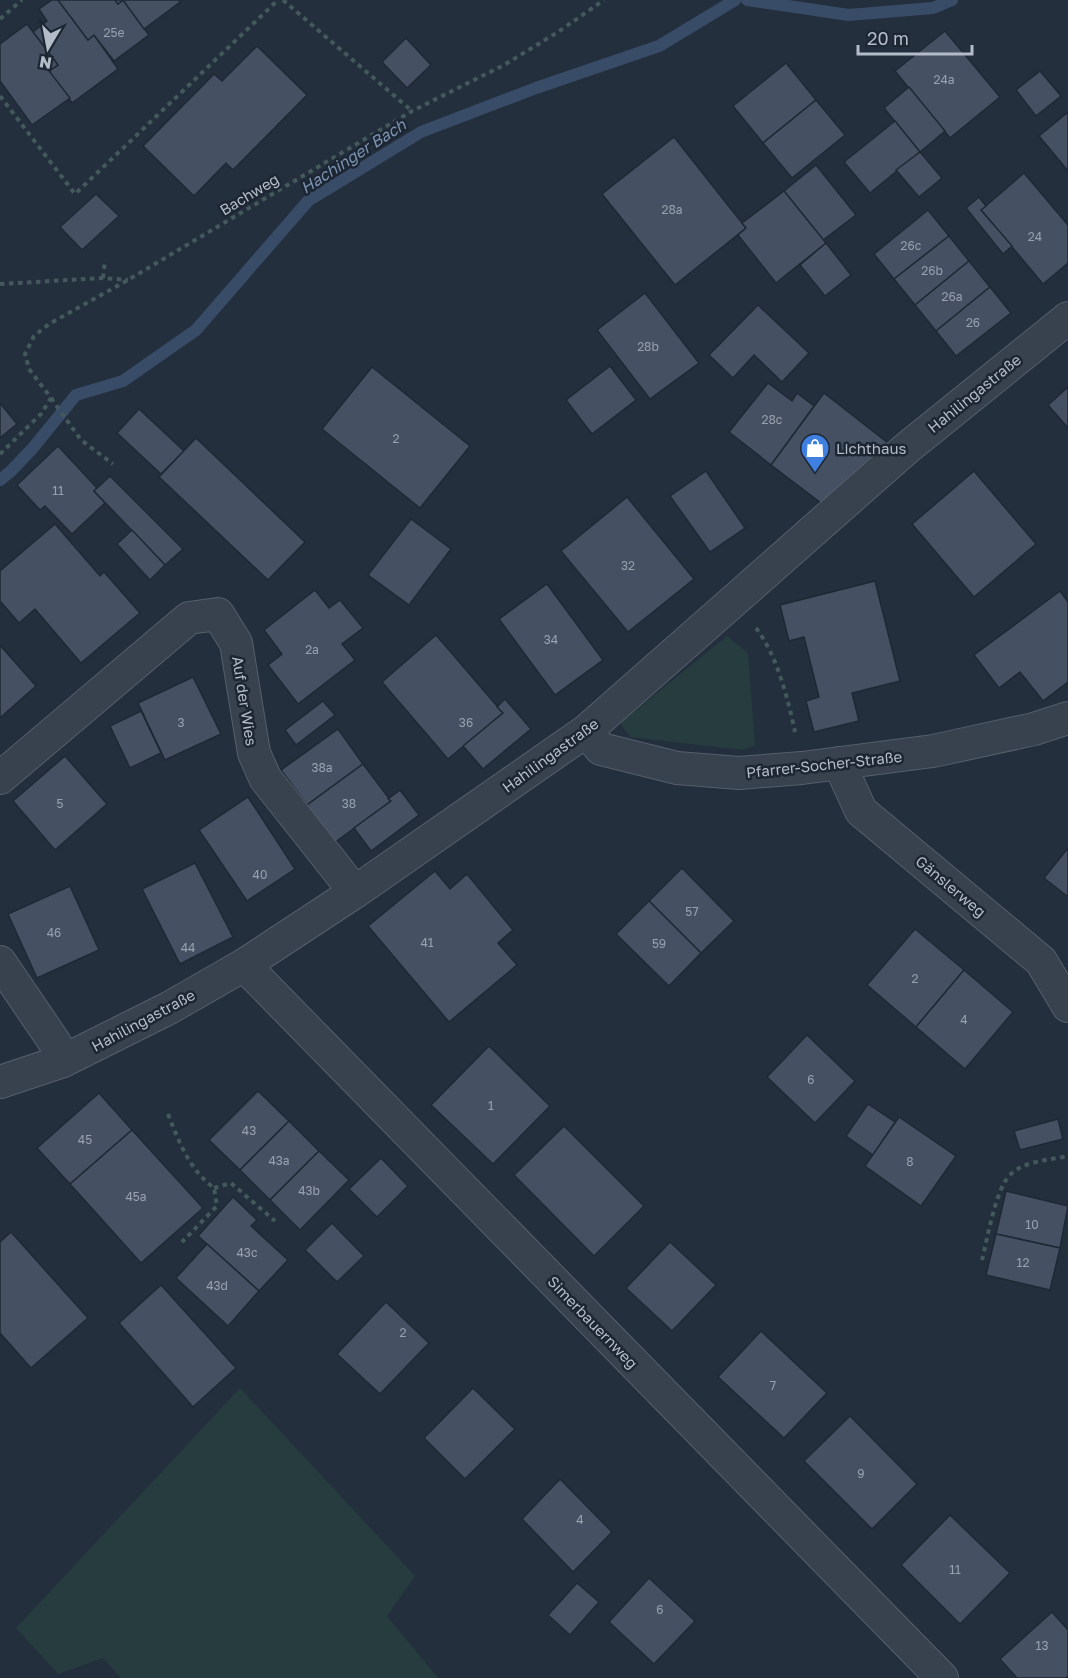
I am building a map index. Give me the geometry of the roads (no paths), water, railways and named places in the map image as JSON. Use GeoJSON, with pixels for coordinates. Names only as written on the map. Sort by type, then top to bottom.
{"type":"FeatureCollection","features":[{"type":"Feature","properties":{"kind":"street","name":"Hahilingastraße"},"geometry":{"type":"LineString","coordinates":[[0,1082],[63,1061],[169,1008],[244,965],[355,892],[586,731],[920,436],[1068,318]]}},
{"type":"Feature","properties":{"kind":"street","name":"Auf der Wies"},"geometry":{"type":"LineString","coordinates":[[0,778],[189,618],[218,614],[236,643],[254,753],[265,778],[355,892]]}},
{"type":"Feature","properties":{"kind":"street","name":"Pfarrer-Socher-Straße"},"geometry":{"type":"LineString","coordinates":[[586,731],[601,749],[677,768],[739,774],[933,751],[1034,729],[1068,718]]}},
{"type":"Feature","properties":{"kind":"street","name":"Gänslerweg"},"geometry":{"type":"LineString","coordinates":[[839,763],[861,811],[1041,961],[1068,1006]]}},
{"type":"Feature","properties":{"kind":"street"},"geometry":{"type":"LineString","coordinates":[[0,962],[55,1043],[63,1061]]}},
{"type":"Feature","properties":{"kind":"street","name":"Simerbauernweg"},"geometry":{"type":"LineString","coordinates":[[244,965],[942,1678]]}},
{"type":"Feature","properties":{"kind":"waterway","name":"Hachinger Bach"},"geometry":{"type":"LineString","coordinates":[[0,480],[32,449],[76,395],[123,381],[196,330],[308,201],[421,132],[536,88],[659,46],[735,0]]}},
{"type":"Feature","properties":{"kind":"waterway","name":"Hachinger Bach"},"geometry":{"type":"LineString","coordinates":[[747,0],[849,15],[933,8],[952,0]]}},
{"type":"Feature","properties":{"kind":"place","name":"Lichthaus"},"geometry":{"type":"Point","coordinates":[815,474]}}]}
